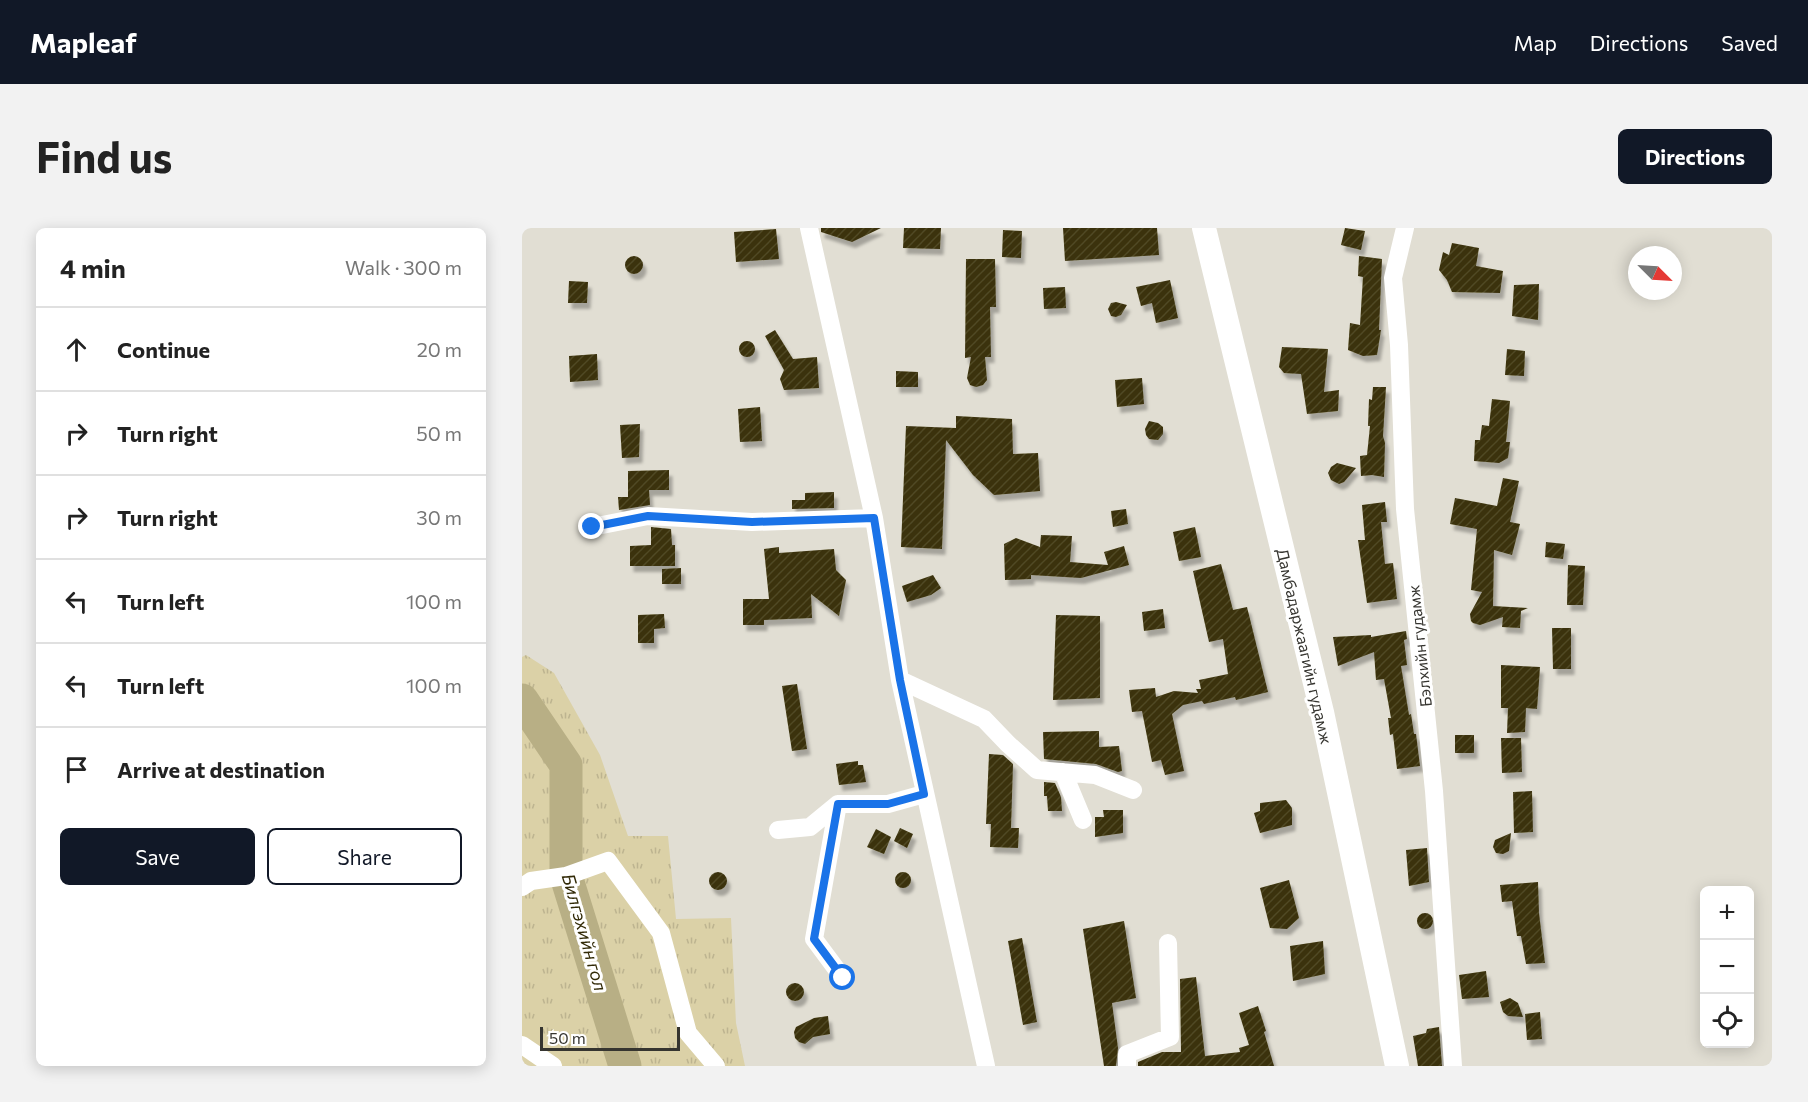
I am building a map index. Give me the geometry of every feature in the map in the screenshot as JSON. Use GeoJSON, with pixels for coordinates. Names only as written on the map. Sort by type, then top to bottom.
{"type":"FeatureCollection","features":[{"type":"Feature","properties":{"kind":"main road","name":"Дамбадаржаагийн гудамж"},"geometry":{"type":"LineString","coordinates":[[1204,228],[1322,712],[1397,1066]]}},
{"type":"Feature","properties":{"kind":"street"},"geometry":{"type":"LineString","coordinates":[[809,228],[874,518],[900,680],[924,794],[986,1066]]}},
{"type":"Feature","properties":{"kind":"street","name":"Бэлхийн гудамж"},"geometry":{"type":"LineString","coordinates":[[1405,228],[1393,278],[1399,345],[1405,509],[1434,791],[1453,1066]]}},
{"type":"Feature","properties":{"kind":"street"},"geometry":{"type":"LineString","coordinates":[[592,527],[648,516],[752,522],[874,518]]}},
{"type":"Feature","properties":{"kind":"street"},"geometry":{"type":"LineString","coordinates":[[900,680],[984,719],[1037,770],[1095,775],[1133,790]]}},
{"type":"Feature","properties":{"kind":"street"},"geometry":{"type":"LineString","coordinates":[[1063,772],[1083,820]]}},
{"type":"Feature","properties":{"kind":"street"},"geometry":{"type":"LineString","coordinates":[[778,830],[810,826],[838,804],[888,804],[924,794]]}},
{"type":"Feature","properties":{"kind":"street"},"geometry":{"type":"LineString","coordinates":[[838,804],[814,939],[843,978]]}},
{"type":"Feature","properties":{"kind":"street"},"geometry":{"type":"LineString","coordinates":[[522,887],[531,881],[566,876],[608,861],[661,933],[688,1033],[716,1066]]}},
{"type":"Feature","properties":{"kind":"street"},"geometry":{"type":"LineString","coordinates":[[1127,1066],[1127,1054],[1170,1037],[1168,943]]}},
{"type":"Feature","properties":{"kind":"street"},"geometry":{"type":"LineString","coordinates":[[522,1045],[553,1066]]}},
{"type":"Feature","properties":{"kind":"green space"},"geometry":{"type":"Polygon","coordinates":[[[526,655],[554,673],[600,755],[628,836],[668,836],[676,919],[731,918],[736,1023],[745,1066],[522,1066],[522,657],[526,655]]]}},
{"type":"Feature","properties":{"kind":"building"},"geometry":{"type":"Polygon","coordinates":[[[821,228],[881,228],[852,242],[821,232],[821,228]]]}},
{"type":"Feature","properties":{"kind":"building"},"geometry":{"type":"Polygon","coordinates":[[[904,228],[941,228],[940,249],[903,248],[904,228]]]}},
{"type":"Feature","properties":{"kind":"building"},"geometry":{"type":"Polygon","coordinates":[[[1063,228],[1157,228],[1159,255],[1065,261],[1063,228]]]}},
{"type":"Feature","properties":{"kind":"building"},"geometry":{"type":"Polygon","coordinates":[[[1345,228],[1365,231],[1361,250],[1341,245],[1345,228]]]}},
{"type":"Feature","properties":{"kind":"building"},"geometry":{"type":"Polygon","coordinates":[[[776,229],[779,259],[736,262],[734,232],[776,229]]]}},
{"type":"Feature","properties":{"kind":"building"},"geometry":{"type":"Polygon","coordinates":[[[1003,230],[1022,231],[1021,258],[1002,257],[1003,230]]]}},
{"type":"Feature","properties":{"kind":"building"},"geometry":{"type":"Polygon","coordinates":[[[1452,243],[1479,248],[1476,266],[1503,271],[1500,293],[1452,292],[1447,280],[1439,270],[1443,252],[1449,255],[1452,243]]]}},
{"type":"Feature","properties":{"kind":"building"},"geometry":{"type":"Polygon","coordinates":[[[634,256],[640,259],[643,265],[640,271],[634,274],[628,271],[625,265],[628,259],[634,256]]]}},
{"type":"Feature","properties":{"kind":"building"},"geometry":{"type":"Polygon","coordinates":[[[1359,256],[1382,259],[1379,330],[1381,330],[1377,355],[1363,356],[1348,350],[1350,323],[1360,325],[1363,277],[1358,276],[1359,256]]]}},
{"type":"Feature","properties":{"kind":"building"},"geometry":{"type":"Polygon","coordinates":[[[966,259],[995,259],[996,307],[990,307],[991,357],[985,357],[987,380],[983,385],[976,387],[970,385],[967,378],[971,357],[965,358],[966,259]]]}},
{"type":"Feature","properties":{"kind":"building"},"geometry":{"type":"Polygon","coordinates":[[[1170,280],[1178,318],[1156,323],[1152,303],[1141,306],[1136,287],[1170,280]]]}},
{"type":"Feature","properties":{"kind":"building"},"geometry":{"type":"Polygon","coordinates":[[[569,281],[588,282],[587,303],[568,303],[569,281]]]}},
{"type":"Feature","properties":{"kind":"building"},"geometry":{"type":"Polygon","coordinates":[[[1539,284],[1538,320],[1512,316],[1514,285],[1539,284]]]}},
{"type":"Feature","properties":{"kind":"building"},"geometry":{"type":"Polygon","coordinates":[[[1065,287],[1066,308],[1044,309],[1043,288],[1065,287]]]}},
{"type":"Feature","properties":{"kind":"building"},"geometry":{"type":"Polygon","coordinates":[[[1111,303],[1127,305],[1121,315],[1116,317],[1111,316],[1108,309],[1111,303]]]}},
{"type":"Feature","properties":{"kind":"building"},"geometry":{"type":"Polygon","coordinates":[[[775,330],[793,359],[817,357],[819,388],[784,390],[780,379],[784,370],[765,336],[775,330]]]}},
{"type":"Feature","properties":{"kind":"building"},"geometry":{"type":"Polygon","coordinates":[[[747,341],[755,349],[747,357],[739,349],[747,341]]]}},
{"type":"Feature","properties":{"kind":"building"},"geometry":{"type":"Polygon","coordinates":[[[1282,347],[1328,349],[1324,392],[1339,390],[1338,411],[1307,414],[1301,374],[1284,373],[1279,367],[1282,347]]]}},
{"type":"Feature","properties":{"kind":"building"},"geometry":{"type":"Polygon","coordinates":[[[1507,349],[1525,351],[1524,376],[1505,375],[1507,349]]]}},
{"type":"Feature","properties":{"kind":"building"},"geometry":{"type":"Polygon","coordinates":[[[597,354],[598,380],[570,382],[569,356],[597,354]]]}},
{"type":"Feature","properties":{"kind":"building"},"geometry":{"type":"Polygon","coordinates":[[[896,371],[918,372],[918,387],[896,387],[896,371]]]}},
{"type":"Feature","properties":{"kind":"building"},"geometry":{"type":"Polygon","coordinates":[[[1142,378],[1144,404],[1117,407],[1115,380],[1142,378]]]}},
{"type":"Feature","properties":{"kind":"building"},"geometry":{"type":"Polygon","coordinates":[[[1373,387],[1386,387],[1383,436],[1385,443],[1384,477],[1361,476],[1360,456],[1367,455],[1370,426],[1368,426],[1369,399],[1372,400],[1373,387]]]}},
{"type":"Feature","properties":{"kind":"building"},"geometry":{"type":"Polygon","coordinates":[[[1492,399],[1510,401],[1506,442],[1510,442],[1508,458],[1499,463],[1474,461],[1475,440],[1480,440],[1482,425],[1489,426],[1492,399]]]}},
{"type":"Feature","properties":{"kind":"building"},"geometry":{"type":"Polygon","coordinates":[[[760,407],[762,441],[740,442],[738,409],[760,407]]]}},
{"type":"Feature","properties":{"kind":"building"},"geometry":{"type":"Polygon","coordinates":[[[956,416],[1012,419],[1013,454],[1038,453],[1040,491],[994,495],[973,475],[946,440],[942,549],[901,547],[906,426],[956,428],[956,416]]]}},
{"type":"Feature","properties":{"kind":"building"},"geometry":{"type":"Polygon","coordinates":[[[1149,421],[1163,427],[1163,434],[1158,440],[1149,439],[1146,435],[1145,429],[1149,421]]]}},
{"type":"Feature","properties":{"kind":"building"},"geometry":{"type":"Polygon","coordinates":[[[640,424],[639,457],[622,458],[620,425],[640,424]]]}},
{"type":"Feature","properties":{"kind":"building"},"geometry":{"type":"Polygon","coordinates":[[[1337,463],[1356,468],[1344,482],[1339,484],[1331,480],[1328,473],[1337,463]]]}},
{"type":"Feature","properties":{"kind":"building"},"geometry":{"type":"Polygon","coordinates":[[[669,470],[669,490],[649,490],[650,505],[619,510],[618,497],[628,497],[628,471],[669,470]]]}},
{"type":"Feature","properties":{"kind":"building"},"geometry":{"type":"Polygon","coordinates":[[[1503,478],[1519,481],[1510,522],[1520,524],[1512,555],[1494,550],[1493,606],[1528,608],[1521,611],[1520,628],[1502,627],[1503,617],[1480,625],[1471,621],[1470,614],[1482,592],[1471,590],[1477,529],[1450,524],[1455,498],[1497,506],[1503,478]]]}},
{"type":"Feature","properties":{"kind":"building"},"geometry":{"type":"Polygon","coordinates":[[[834,492],[834,508],[792,509],[792,500],[805,500],[805,493],[834,492]]]}},
{"type":"Feature","properties":{"kind":"building"},"geometry":{"type":"Polygon","coordinates":[[[1385,502],[1387,522],[1381,522],[1385,564],[1393,563],[1397,599],[1367,603],[1358,540],[1365,540],[1362,505],[1385,502]]]}},
{"type":"Feature","properties":{"kind":"building"},"geometry":{"type":"Polygon","coordinates":[[[1126,509],[1128,524],[1113,527],[1111,511],[1126,509]]]}},
{"type":"Feature","properties":{"kind":"building"},"geometry":{"type":"Polygon","coordinates":[[[651,527],[671,529],[672,545],[675,545],[675,566],[630,566],[630,546],[651,545],[651,527]]]}},
{"type":"Feature","properties":{"kind":"building"},"geometry":{"type":"Polygon","coordinates":[[[1195,527],[1201,557],[1179,561],[1173,532],[1195,527]]]}},
{"type":"Feature","properties":{"kind":"building"},"geometry":{"type":"Polygon","coordinates":[[[1041,535],[1072,536],[1070,562],[1108,565],[1104,552],[1124,546],[1129,565],[1081,578],[1031,575],[1031,579],[1005,580],[1004,544],[1016,538],[1040,547],[1041,535]]]}},
{"type":"Feature","properties":{"kind":"building"},"geometry":{"type":"Polygon","coordinates":[[[1546,542],[1565,544],[1563,559],[1545,557],[1546,542]]]}},
{"type":"Feature","properties":{"kind":"building"},"geometry":{"type":"Polygon","coordinates":[[[779,547],[779,553],[834,549],[836,570],[846,580],[839,616],[811,594],[812,618],[764,620],[764,625],[743,625],[743,599],[769,599],[764,549],[779,547]]]}},
{"type":"Feature","properties":{"kind":"building"},"geometry":{"type":"Polygon","coordinates":[[[1221,564],[1233,610],[1247,607],[1268,692],[1236,700],[1235,697],[1204,704],[1202,701],[1183,705],[1172,714],[1184,771],[1165,775],[1161,760],[1152,762],[1142,711],[1132,712],[1129,690],[1155,688],[1156,697],[1174,691],[1198,693],[1196,689],[1201,689],[1199,680],[1228,674],[1223,639],[1209,642],[1193,571],[1221,564]]]}},
{"type":"Feature","properties":{"kind":"building"},"geometry":{"type":"Polygon","coordinates":[[[1568,565],[1585,566],[1583,605],[1567,605],[1568,565]]]}},
{"type":"Feature","properties":{"kind":"building"},"geometry":{"type":"Polygon","coordinates":[[[681,568],[681,584],[662,584],[662,569],[681,568]]]}},
{"type":"Feature","properties":{"kind":"building"},"geometry":{"type":"Polygon","coordinates":[[[933,575],[941,588],[931,595],[907,602],[902,586],[933,575]]]}},
{"type":"Feature","properties":{"kind":"building"},"geometry":{"type":"Polygon","coordinates":[[[1163,609],[1165,628],[1144,631],[1142,612],[1163,609]]]}},
{"type":"Feature","properties":{"kind":"building"},"geometry":{"type":"Polygon","coordinates":[[[664,614],[665,628],[654,629],[654,643],[638,643],[638,615],[664,614]]]}},
{"type":"Feature","properties":{"kind":"building"},"geometry":{"type":"Polygon","coordinates":[[[1056,615],[1100,616],[1100,698],[1053,700],[1056,615]]]}},
{"type":"Feature","properties":{"kind":"building"},"geometry":{"type":"Polygon","coordinates":[[[1552,628],[1571,628],[1571,669],[1553,669],[1552,628]]]}},
{"type":"Feature","properties":{"kind":"building"},"geometry":{"type":"Polygon","coordinates":[[[1406,631],[1407,639],[1404,640],[1407,665],[1401,666],[1409,715],[1411,714],[1414,734],[1416,734],[1420,766],[1397,769],[1393,734],[1390,735],[1388,718],[1391,718],[1384,679],[1376,680],[1374,652],[1338,666],[1333,637],[1371,635],[1371,637],[1406,631]]]}},
{"type":"Feature","properties":{"kind":"building"},"geometry":{"type":"Polygon","coordinates":[[[1501,665],[1540,667],[1537,709],[1526,708],[1525,732],[1507,733],[1508,708],[1501,708],[1501,665]]]}},
{"type":"Feature","properties":{"kind":"building"},"geometry":{"type":"Polygon","coordinates":[[[797,684],[807,749],[792,751],[782,686],[797,684]]]}},
{"type":"Feature","properties":{"kind":"building"},"geometry":{"type":"Polygon","coordinates":[[[1099,731],[1099,747],[1119,746],[1122,771],[1118,772],[1096,764],[1044,759],[1043,732],[1099,731]]]}},
{"type":"Feature","properties":{"kind":"building"},"geometry":{"type":"Polygon","coordinates":[[[1455,735],[1474,735],[1474,753],[1455,753],[1455,735]]]}},
{"type":"Feature","properties":{"kind":"building"},"geometry":{"type":"Polygon","coordinates":[[[1501,738],[1521,738],[1522,772],[1502,773],[1501,738]]]}},
{"type":"Feature","properties":{"kind":"building"},"geometry":{"type":"Polygon","coordinates":[[[989,754],[1003,755],[1013,764],[1011,828],[1019,828],[1018,848],[990,847],[991,824],[986,824],[989,754]]]}},
{"type":"Feature","properties":{"kind":"building"},"geometry":{"type":"Polygon","coordinates":[[[858,761],[858,765],[863,765],[866,782],[839,785],[836,764],[858,761]]]}},
{"type":"Feature","properties":{"kind":"building"},"geometry":{"type":"Polygon","coordinates":[[[1044,782],[1055,783],[1061,797],[1062,811],[1048,811],[1047,796],[1044,796],[1044,782]]]}},
{"type":"Feature","properties":{"kind":"building"},"geometry":{"type":"Polygon","coordinates":[[[1532,791],[1533,832],[1514,833],[1513,792],[1532,791]]]}},
{"type":"Feature","properties":{"kind":"building"},"geometry":{"type":"Polygon","coordinates":[[[1286,800],[1292,808],[1292,825],[1260,833],[1254,813],[1260,811],[1260,803],[1286,800]]]}},
{"type":"Feature","properties":{"kind":"building"},"geometry":{"type":"Polygon","coordinates":[[[1103,810],[1123,810],[1123,833],[1095,837],[1095,817],[1104,817],[1103,810]]]}},
{"type":"Feature","properties":{"kind":"building"},"geometry":{"type":"Polygon","coordinates":[[[900,828],[913,834],[907,848],[894,841],[900,828]]]}},
{"type":"Feature","properties":{"kind":"building"},"geometry":{"type":"Polygon","coordinates":[[[876,829],[891,837],[884,854],[867,847],[876,829]]]}},
{"type":"Feature","properties":{"kind":"building"},"geometry":{"type":"Polygon","coordinates":[[[1511,833],[1509,851],[1503,854],[1496,853],[1493,847],[1495,840],[1511,833]]]}},
{"type":"Feature","properties":{"kind":"building"},"geometry":{"type":"Polygon","coordinates":[[[1427,848],[1429,882],[1409,886],[1406,850],[1427,848]]]}},
{"type":"Feature","properties":{"kind":"building"},"geometry":{"type":"Polygon","coordinates":[[[718,872],[724,875],[727,881],[724,887],[718,890],[712,887],[709,881],[712,875],[718,872]]]}},
{"type":"Feature","properties":{"kind":"building"},"geometry":{"type":"Polygon","coordinates":[[[903,872],[909,874],[911,880],[909,886],[903,888],[897,886],[895,880],[897,874],[903,872]]]}},
{"type":"Feature","properties":{"kind":"building"},"geometry":{"type":"Polygon","coordinates":[[[1289,880],[1299,918],[1287,929],[1270,928],[1260,888],[1289,880]]]}},
{"type":"Feature","properties":{"kind":"building"},"geometry":{"type":"Polygon","coordinates":[[[1538,882],[1545,963],[1526,964],[1521,936],[1517,936],[1512,901],[1502,902],[1500,885],[1538,882]]]}},
{"type":"Feature","properties":{"kind":"building"},"geometry":{"type":"Polygon","coordinates":[[[1425,913],[1431,915],[1433,921],[1431,927],[1425,929],[1419,927],[1417,921],[1419,915],[1425,913]]]}},
{"type":"Feature","properties":{"kind":"building"},"geometry":{"type":"Polygon","coordinates":[[[1124,921],[1136,998],[1112,1003],[1118,1048],[1116,1066],[1104,1066],[1083,929],[1124,921]]]}},
{"type":"Feature","properties":{"kind":"building"},"geometry":{"type":"Polygon","coordinates":[[[1022,938],[1037,1022],[1023,1025],[1008,941],[1022,938]]]}},
{"type":"Feature","properties":{"kind":"building"},"geometry":{"type":"Polygon","coordinates":[[[1323,941],[1325,974],[1293,981],[1290,946],[1323,941]]]}},
{"type":"Feature","properties":{"kind":"building"},"geometry":{"type":"Polygon","coordinates":[[[1486,971],[1489,997],[1462,999],[1459,975],[1486,971]]]}},
{"type":"Feature","properties":{"kind":"building"},"geometry":{"type":"Polygon","coordinates":[[[1196,977],[1205,1056],[1240,1052],[1239,1048],[1249,1045],[1239,1013],[1258,1006],[1274,1066],[1138,1066],[1138,1062],[1162,1052],[1181,1052],[1180,979],[1196,977]]]}},
{"type":"Feature","properties":{"kind":"building"},"geometry":{"type":"Polygon","coordinates":[[[795,983],[801,986],[804,992],[801,998],[795,1001],[789,998],[786,992],[789,986],[795,983]]]}},
{"type":"Feature","properties":{"kind":"building"},"geometry":{"type":"Polygon","coordinates":[[[1510,998],[1518,1003],[1523,1017],[1508,1016],[1503,1012],[1500,1002],[1510,998]]]}},
{"type":"Feature","properties":{"kind":"building"},"geometry":{"type":"Polygon","coordinates":[[[1540,1012],[1542,1039],[1527,1040],[1525,1014],[1540,1012]]]}},
{"type":"Feature","properties":{"kind":"building"},"geometry":{"type":"Polygon","coordinates":[[[828,1016],[830,1034],[813,1037],[805,1044],[795,1038],[796,1027],[814,1018],[828,1016]]]}},
{"type":"Feature","properties":{"kind":"building"},"geometry":{"type":"Polygon","coordinates":[[[1439,1027],[1442,1066],[1418,1066],[1413,1036],[1426,1033],[1427,1029],[1439,1027]]]}},
{"type":"Feature","properties":{"kind":"waterway","name":"Билгэхийн гол"},"geometry":{"type":"LineString","coordinates":[[522,700],[566,765],[566,876],[625,1066]]}},
{"type":"Feature","properties":{"kind":"route"},"geometry":{"type":"LineString","coordinates":[[592,527],[648,516],[752,522],[874,518],[900,680],[924,794],[888,804],[838,804],[814,939],[843,978]]}}]}
